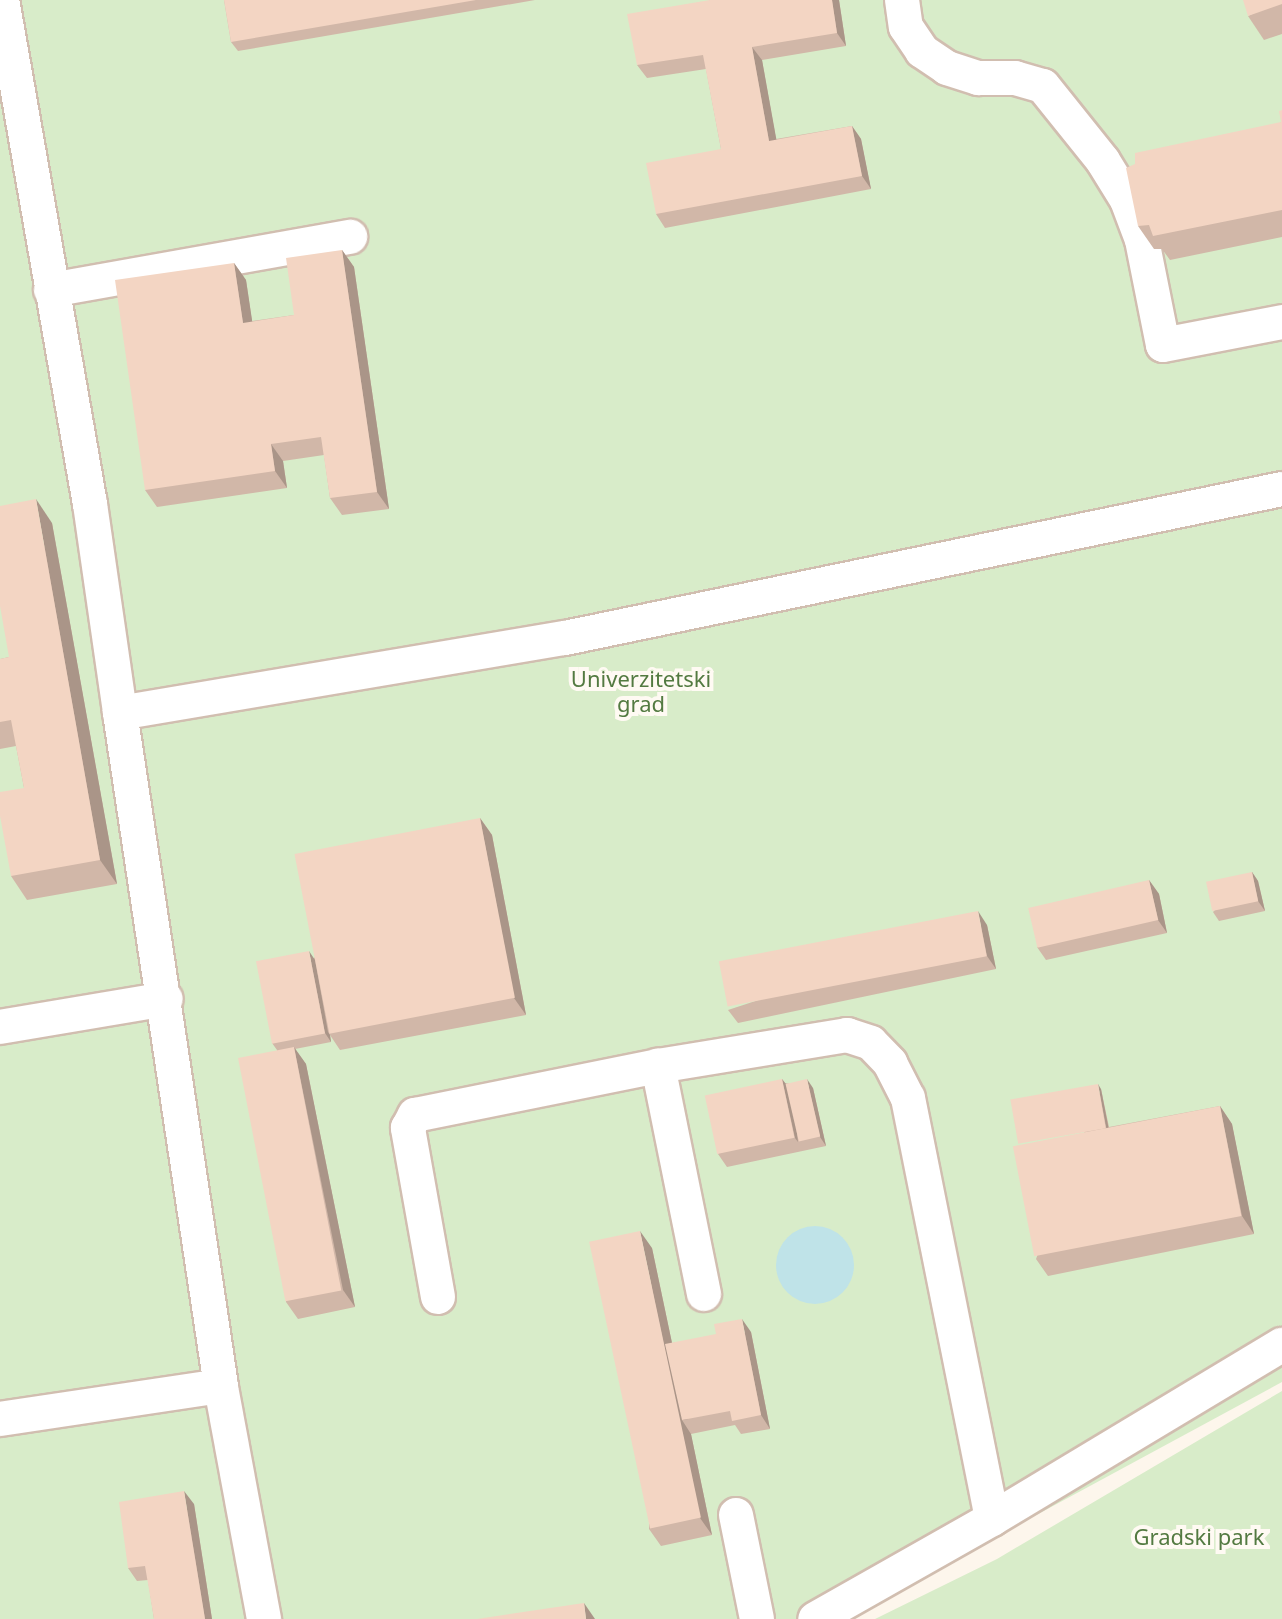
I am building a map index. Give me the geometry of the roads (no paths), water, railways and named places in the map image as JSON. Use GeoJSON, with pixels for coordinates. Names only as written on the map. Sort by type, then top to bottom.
{"type":"FeatureCollection","features":[{"type":"Feature","properties":{"kind":"street"},"geometry":{"type":"LineString","coordinates":[[2,0],[11,119],[51,290],[90,504],[166,999],[221,1386],[264,1619]]}},
{"type":"Feature","properties":{"kind":"street"},"geometry":{"type":"LineString","coordinates":[[902,0],[906,27],[922,51],[947,68],[978,78],[1015,78],[1043,86],[1103,161],[1127,200],[1142,240],[1163,345],[1282,322]]}},
{"type":"Feature","properties":{"kind":"street"},"geometry":{"type":"LineString","coordinates":[[51,290],[350,237]]}},
{"type":"Feature","properties":{"kind":"street"},"geometry":{"type":"LineString","coordinates":[[120,713],[565,638],[1282,489]]}},
{"type":"Feature","properties":{"kind":"street"},"geometry":{"type":"LineString","coordinates":[[0,1027],[166,999]]}},
{"type":"Feature","properties":{"kind":"street"},"geometry":{"type":"LineString","coordinates":[[438,1297],[408,1128],[415,1115],[658,1066],[847,1035],[871,1043],[890,1063],[908,1098],[992,1519]]}},
{"type":"Feature","properties":{"kind":"street"},"geometry":{"type":"LineString","coordinates":[[658,1066],[704,1294]]}},
{"type":"Feature","properties":{"kind":"street"},"geometry":{"type":"LineString","coordinates":[[815,1619],[992,1519],[1282,1345]]}},
{"type":"Feature","properties":{"kind":"street"},"geometry":{"type":"LineString","coordinates":[[0,1419],[221,1386]]}},
{"type":"Feature","properties":{"kind":"street"},"geometry":{"type":"LineString","coordinates":[[736,1515],[757,1619]]}},
{"type":"Feature","properties":{"kind":"water"},"geometry":{"type":"Polygon","coordinates":[[[815,1226],[830,1229],[843,1237],[851,1250],[854,1265],[851,1280],[843,1293],[830,1301],[815,1304],[800,1301],[787,1293],[779,1280],[776,1265],[779,1250],[787,1237],[800,1229],[815,1226]]]}},
{"type":"Feature","properties":{"kind":"park label","name":"Univerzitetski grad"},"geometry":{"type":"Point","coordinates":[641,690]}},
{"type":"Feature","properties":{"kind":"park label","name":"Gradski park"},"geometry":{"type":"Point","coordinates":[1199,1537]}}]}
